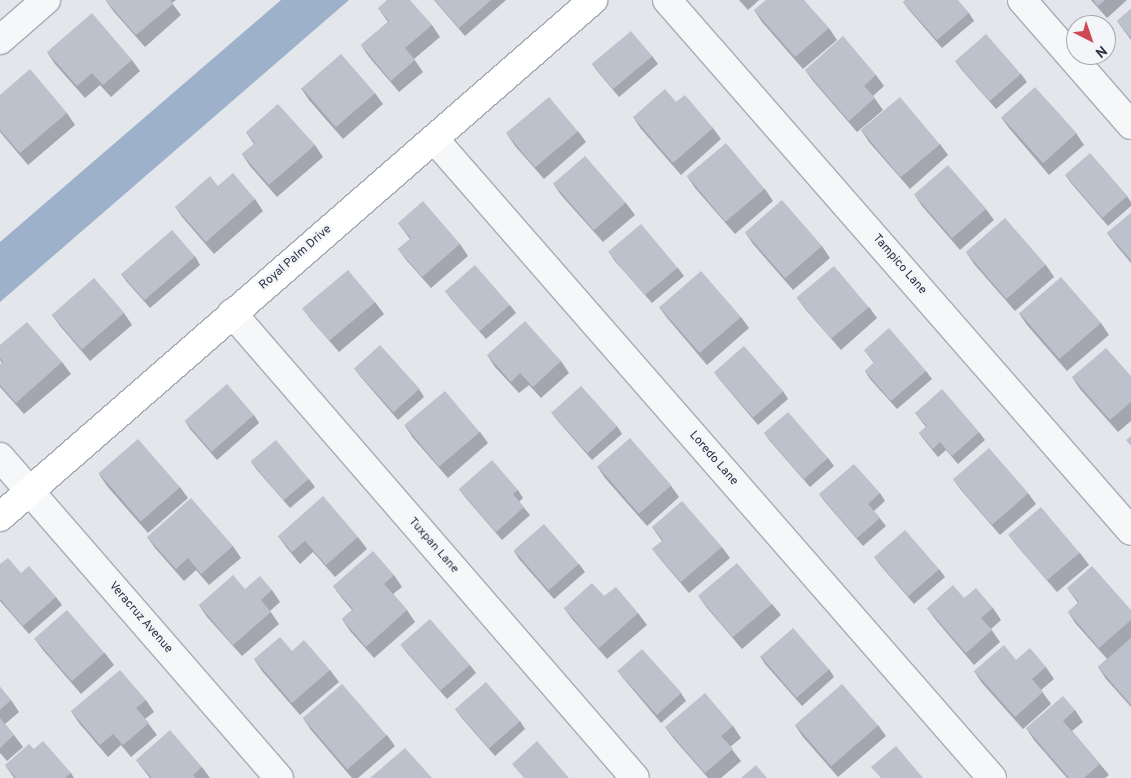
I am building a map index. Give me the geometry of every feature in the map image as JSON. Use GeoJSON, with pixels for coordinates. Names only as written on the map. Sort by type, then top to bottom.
{"type":"FeatureCollection","features":[{"type":"Feature","properties":{"kind":"street"},"geometry":{"type":"LineString","coordinates":[[0,40],[46,0]]}},
{"type":"Feature","properties":{"kind":"street","name":"Royal Palm Drive"},"geometry":{"type":"LineString","coordinates":[[0,517],[435,140],[593,0]]}},
{"type":"Feature","properties":{"kind":"street","name":"Tampico Lane"},"geometry":{"type":"LineString","coordinates":[[666,0],[1131,531]]}},
{"type":"Feature","properties":{"kind":"street"},"geometry":{"type":"LineString","coordinates":[[1022,0],[1131,125]]}},
{"type":"Feature","properties":{"kind":"street","name":"Loredo Lane"},"geometry":{"type":"LineString","coordinates":[[435,140],[992,778]]}},
{"type":"Feature","properties":{"kind":"street","name":"Tuxpan Lane"},"geometry":{"type":"LineString","coordinates":[[232,314],[635,778]]}},
{"type":"Feature","properties":{"kind":"street","name":"Veracruz Avenue"},"geometry":{"type":"LineString","coordinates":[[0,457],[279,778]]}},
{"type":"Feature","properties":{"kind":"water"},"geometry":{"type":"Polygon","coordinates":[[[281,0],[349,0],[0,302],[0,242],[281,0]]]}},
{"type":"Feature","properties":{"kind":"building"},"geometry":{"type":"Polygon","coordinates":[[[107,0],[170,0],[173,4],[136,35],[107,0]]]}},
{"type":"Feature","properties":{"kind":"building"},"geometry":{"type":"Polygon","coordinates":[[[387,0],[410,0],[432,25],[405,48],[415,60],[391,81],[361,45],[389,21],[378,8],[387,0]]]}},
{"type":"Feature","properties":{"kind":"building"},"geometry":{"type":"Polygon","coordinates":[[[435,0],[491,0],[459,28],[435,0]]]}},
{"type":"Feature","properties":{"kind":"building"},"geometry":{"type":"Polygon","coordinates":[[[766,0],[804,0],[829,28],[795,57],[754,10],[766,0]]]}},
{"type":"Feature","properties":{"kind":"building"},"geometry":{"type":"Polygon","coordinates":[[[905,0],[958,0],[969,13],[937,40],[903,2],[905,0]]]}},
{"type":"Feature","properties":{"kind":"building"},"geometry":{"type":"Polygon","coordinates":[[[1093,0],[1105,0],[1098,6],[1093,0]]]}},
{"type":"Feature","properties":{"kind":"building"},"geometry":{"type":"Polygon","coordinates":[[[1131,9],[1131,38],[1117,21],[1131,9]]]}},
{"type":"Feature","properties":{"kind":"building"},"geometry":{"type":"Polygon","coordinates":[[[92,13],[132,60],[103,85],[92,73],[77,86],[47,52],[92,13]]]}},
{"type":"Feature","properties":{"kind":"building"},"geometry":{"type":"Polygon","coordinates":[[[631,31],[652,56],[613,89],[592,64],[631,31]]]}},
{"type":"Feature","properties":{"kind":"building"},"geometry":{"type":"Polygon","coordinates":[[[986,34],[1021,74],[990,101],[955,61],[986,34]]]}},
{"type":"Feature","properties":{"kind":"building"},"geometry":{"type":"Polygon","coordinates":[[[843,36],[876,75],[864,86],[875,98],[849,121],[805,70],[843,36]]]}},
{"type":"Feature","properties":{"kind":"building"},"geometry":{"type":"Polygon","coordinates":[[[341,54],[375,93],[336,127],[302,88],[341,54]]]}},
{"type":"Feature","properties":{"kind":"building"},"geometry":{"type":"Polygon","coordinates":[[[30,69],[67,113],[20,153],[0,130],[0,95],[30,69]]]}},
{"type":"Feature","properties":{"kind":"building"},"geometry":{"type":"Polygon","coordinates":[[[1035,87],[1076,133],[1043,163],[1002,117],[1035,87]]]}},
{"type":"Feature","properties":{"kind":"building"},"geometry":{"type":"Polygon","coordinates":[[[665,89],[676,102],[685,95],[713,128],[673,163],[633,117],[665,89]]]}},
{"type":"Feature","properties":{"kind":"building"},"geometry":{"type":"Polygon","coordinates":[[[549,97],[578,131],[535,167],[506,133],[549,97]]]}},
{"type":"Feature","properties":{"kind":"building"},"geometry":{"type":"Polygon","coordinates":[[[900,97],[940,144],[901,177],[861,130],[900,97]]]}},
{"type":"Feature","properties":{"kind":"building"},"geometry":{"type":"Polygon","coordinates":[[[278,104],[315,145],[269,185],[242,154],[255,143],[246,132],[278,104]]]}},
{"type":"Feature","properties":{"kind":"building"},"geometry":{"type":"Polygon","coordinates":[[[726,143],[765,189],[725,222],[687,176],[726,143]]]}},
{"type":"Feature","properties":{"kind":"building"},"geometry":{"type":"Polygon","coordinates":[[[1090,153],[1127,196],[1102,218],[1065,175],[1090,153]]]}},
{"type":"Feature","properties":{"kind":"building"},"geometry":{"type":"Polygon","coordinates":[[[585,156],[626,203],[594,230],[553,184],[585,156]]]}},
{"type":"Feature","properties":{"kind":"building"},"geometry":{"type":"Polygon","coordinates":[[[948,165],[986,209],[952,238],[914,195],[948,165]]]}},
{"type":"Feature","properties":{"kind":"building"},"geometry":{"type":"Polygon","coordinates":[[[233,173],[255,199],[206,242],[175,207],[210,176],[218,186],[233,173]]]}},
{"type":"Feature","properties":{"kind":"building"},"geometry":{"type":"Polygon","coordinates":[[[782,200],[822,246],[785,278],[745,232],[782,200]]]}},
{"type":"Feature","properties":{"kind":"building"},"geometry":{"type":"Polygon","coordinates":[[[423,201],[460,244],[422,277],[398,249],[411,238],[398,223],[423,201]]]}},
{"type":"Feature","properties":{"kind":"building"},"geometry":{"type":"Polygon","coordinates":[[[1131,213],[1131,260],[1107,233],[1131,213]]]}},
{"type":"Feature","properties":{"kind":"building"},"geometry":{"type":"Polygon","coordinates":[[[1005,218],[1046,265],[1006,299],[966,252],[1005,218]]]}},
{"type":"Feature","properties":{"kind":"building"},"geometry":{"type":"Polygon","coordinates":[[[641,224],[678,268],[645,295],[608,252],[641,224]]]}},
{"type":"Feature","properties":{"kind":"building"},"geometry":{"type":"Polygon","coordinates":[[[172,230],[195,256],[144,300],[121,274],[172,230]]]}},
{"type":"Feature","properties":{"kind":"building"},"geometry":{"type":"Polygon","coordinates":[[[475,265],[510,305],[480,331],[445,291],[475,265]]]}},
{"type":"Feature","properties":{"kind":"building"},"geometry":{"type":"Polygon","coordinates":[[[834,266],[869,307],[831,339],[796,297],[834,266]]]}},
{"type":"Feature","properties":{"kind":"building"},"geometry":{"type":"Polygon","coordinates":[[[348,270],[375,302],[329,341],[302,309],[348,270]]]}},
{"type":"Feature","properties":{"kind":"building"},"geometry":{"type":"Polygon","coordinates":[[[701,271],[741,317],[700,353],[659,307],[701,271]]]}},
{"type":"Feature","properties":{"kind":"building"},"geometry":{"type":"Polygon","coordinates":[[[1061,277],[1101,323],[1060,359],[1019,313],[1061,277]]]}},
{"type":"Feature","properties":{"kind":"building"},"geometry":{"type":"Polygon","coordinates":[[[94,278],[124,313],[82,349],[52,315],[94,278]]]}},
{"type":"Feature","properties":{"kind":"building"},"geometry":{"type":"Polygon","coordinates":[[[525,321],[561,361],[533,387],[520,373],[511,382],[487,355],[525,321]]]}},
{"type":"Feature","properties":{"kind":"building"},"geometry":{"type":"Polygon","coordinates":[[[27,322],[62,362],[16,403],[0,385],[0,365],[3,362],[0,358],[0,345],[27,322]]]}},
{"type":"Feature","properties":{"kind":"building"},"geometry":{"type":"Polygon","coordinates":[[[889,328],[926,371],[891,401],[865,371],[874,362],[864,350],[889,328]]]}},
{"type":"Feature","properties":{"kind":"building"},"geometry":{"type":"Polygon","coordinates":[[[380,345],[419,389],[393,412],[354,368],[380,345]]]}},
{"type":"Feature","properties":{"kind":"building"},"geometry":{"type":"Polygon","coordinates":[[[744,346],[783,391],[753,418],[714,372],[744,346]]]}},
{"type":"Feature","properties":{"kind":"building"},"geometry":{"type":"Polygon","coordinates":[[[1106,348],[1131,376],[1131,402],[1110,420],[1072,377],[1106,348]]]}},
{"type":"Feature","properties":{"kind":"building"},"geometry":{"type":"Polygon","coordinates":[[[227,384],[254,415],[212,452],[185,421],[227,384]]]}},
{"type":"Feature","properties":{"kind":"building"},"geometry":{"type":"Polygon","coordinates":[[[581,386],[617,426],[587,453],[551,413],[581,386]]]}},
{"type":"Feature","properties":{"kind":"building"},"geometry":{"type":"Polygon","coordinates":[[[942,389],[979,432],[952,456],[940,442],[933,449],[919,433],[927,426],[915,413],[942,389]]]}},
{"type":"Feature","properties":{"kind":"building"},"geometry":{"type":"Polygon","coordinates":[[[445,391],[480,432],[439,466],[404,425],[445,391]]]}},
{"type":"Feature","properties":{"kind":"building"},"geometry":{"type":"Polygon","coordinates":[[[788,412],[828,458],[804,479],[764,433],[788,412]]]}},
{"type":"Feature","properties":{"kind":"building"},"geometry":{"type":"Polygon","coordinates":[[[1131,436],[1131,446],[1126,440],[1131,436]]]}},
{"type":"Feature","properties":{"kind":"building"},"geometry":{"type":"Polygon","coordinates":[[[630,438],[671,486],[639,514],[598,466],[630,438]]]}},
{"type":"Feature","properties":{"kind":"building"},"geometry":{"type":"Polygon","coordinates":[[[138,439],[180,487],[141,521],[99,473],[138,439]]]}},
{"type":"Feature","properties":{"kind":"building"},"geometry":{"type":"Polygon","coordinates":[[[276,440],[309,479],[284,500],[251,461],[276,440]]]}},
{"type":"Feature","properties":{"kind":"building"},"geometry":{"type":"Polygon","coordinates":[[[989,448],[1028,493],[992,525],[953,479],[989,448]]]}},
{"type":"Feature","properties":{"kind":"building"},"geometry":{"type":"Polygon","coordinates":[[[492,460],[518,490],[513,494],[524,507],[496,532],[459,489],[492,460]]]}},
{"type":"Feature","properties":{"kind":"building"},"geometry":{"type":"Polygon","coordinates":[[[854,464],[880,493],[868,504],[880,518],[857,538],[819,494],[854,464]]]}},
{"type":"Feature","properties":{"kind":"building"},"geometry":{"type":"Polygon","coordinates":[[[323,496],[358,537],[326,565],[305,541],[292,552],[278,536],[323,496]]]}},
{"type":"Feature","properties":{"kind":"building"},"geometry":{"type":"Polygon","coordinates":[[[191,498],[233,546],[201,574],[188,558],[176,569],[147,537],[191,498]]]}},
{"type":"Feature","properties":{"kind":"building"},"geometry":{"type":"Polygon","coordinates":[[[682,501],[722,547],[681,582],[652,549],[663,540],[652,527],[682,501]]]}},
{"type":"Feature","properties":{"kind":"building"},"geometry":{"type":"Polygon","coordinates":[[[1041,507],[1080,553],[1047,581],[1008,535],[1041,507]]]}},
{"type":"Feature","properties":{"kind":"building"},"geometry":{"type":"Polygon","coordinates":[[[544,524],[579,564],[549,590],[514,550],[544,524]]]}},
{"type":"Feature","properties":{"kind":"building"},"geometry":{"type":"Polygon","coordinates":[[[905,530],[939,569],[908,596],[874,557],[905,530]]]}},
{"type":"Feature","properties":{"kind":"building"},"geometry":{"type":"Polygon","coordinates":[[[373,551],[394,575],[384,584],[407,610],[366,647],[342,619],[353,609],[333,586],[373,551]]]}},
{"type":"Feature","properties":{"kind":"building"},"geometry":{"type":"Polygon","coordinates":[[[8,558],[21,573],[29,566],[56,597],[23,626],[0,599],[0,564],[8,558]]]}},
{"type":"Feature","properties":{"kind":"building"},"geometry":{"type":"Polygon","coordinates":[[[737,563],[772,604],[733,637],[698,596],[737,563]]]}},
{"type":"Feature","properties":{"kind":"building"},"geometry":{"type":"Polygon","coordinates":[[[1092,566],[1131,610],[1131,620],[1099,648],[1068,612],[1079,602],[1067,588],[1092,566]]]}},
{"type":"Feature","properties":{"kind":"building"},"geometry":{"type":"Polygon","coordinates":[[[233,575],[245,589],[260,576],[272,590],[261,600],[271,612],[233,645],[199,605],[233,575]]]}},
{"type":"Feature","properties":{"kind":"building"},"geometry":{"type":"Polygon","coordinates":[[[592,583],[604,596],[616,587],[638,613],[599,648],[564,608],[592,583]]]}},
{"type":"Feature","properties":{"kind":"building"},"geometry":{"type":"Polygon","coordinates":[[[953,585],[964,598],[976,588],[993,608],[981,618],[992,630],[966,653],[927,608],[953,585]]]}},
{"type":"Feature","properties":{"kind":"building"},"geometry":{"type":"Polygon","coordinates":[[[67,610],[104,653],[72,681],[35,638],[67,610]]]}},
{"type":"Feature","properties":{"kind":"building"},"geometry":{"type":"Polygon","coordinates":[[[430,619],[470,665],[441,691],[401,645],[430,619]]]}},
{"type":"Feature","properties":{"kind":"building"},"geometry":{"type":"Polygon","coordinates":[[[793,628],[829,670],[797,698],[761,656],[793,628]]]}},
{"type":"Feature","properties":{"kind":"building"},"geometry":{"type":"Polygon","coordinates":[[[280,637],[292,651],[304,640],[330,670],[292,703],[254,659],[280,637]]]}},
{"type":"Feature","properties":{"kind":"building"},"geometry":{"type":"Polygon","coordinates":[[[1131,638],[1131,705],[1098,667],[1131,638]]]}},
{"type":"Feature","properties":{"kind":"building"},"geometry":{"type":"Polygon","coordinates":[[[1004,645],[1016,660],[1030,648],[1046,667],[1032,679],[1043,692],[1015,717],[974,671],[1004,645]]]}},
{"type":"Feature","properties":{"kind":"building"},"geometry":{"type":"Polygon","coordinates":[[[642,649],[681,693],[657,715],[617,671],[642,649]]]}},
{"type":"Feature","properties":{"kind":"building"},"geometry":{"type":"Polygon","coordinates":[[[120,670],[146,700],[136,708],[149,723],[123,745],[113,734],[100,745],[71,711],[120,670]]]}},
{"type":"Feature","properties":{"kind":"building"},"geometry":{"type":"Polygon","coordinates":[[[486,682],[520,721],[489,748],[455,709],[486,682]]]}},
{"type":"Feature","properties":{"kind":"building"},"geometry":{"type":"Polygon","coordinates":[[[342,684],[387,735],[347,769],[303,718],[342,684]]]}},
{"type":"Feature","properties":{"kind":"building"},"geometry":{"type":"Polygon","coordinates":[[[842,684],[878,726],[831,766],[795,725],[842,684]]]}},
{"type":"Feature","properties":{"kind":"building"},"geometry":{"type":"Polygon","coordinates":[[[0,687],[11,700],[0,710],[0,687]]]}},
{"type":"Feature","properties":{"kind":"building"},"geometry":{"type":"Polygon","coordinates":[[[705,693],[733,726],[721,736],[733,749],[705,773],[665,727],[705,693]]]}},
{"type":"Feature","properties":{"kind":"building"},"geometry":{"type":"Polygon","coordinates":[[[1063,696],[1075,710],[1063,721],[1100,764],[1084,778],[1069,778],[1026,728],[1063,696]]]}},
{"type":"Feature","properties":{"kind":"building"},"geometry":{"type":"Polygon","coordinates":[[[0,718],[14,735],[0,748],[0,718]]]}},
{"type":"Feature","properties":{"kind":"building"},"geometry":{"type":"Polygon","coordinates":[[[170,730],[202,767],[193,775],[196,778],[152,778],[136,760],[170,730]]]}},
{"type":"Feature","properties":{"kind":"building"},"geometry":{"type":"Polygon","coordinates":[[[43,741],[71,773],[65,778],[16,778],[5,765],[29,744],[34,749],[43,741]]]}},
{"type":"Feature","properties":{"kind":"building"},"geometry":{"type":"Polygon","coordinates":[[[537,741],[569,778],[524,778],[512,764],[537,741]]]}},
{"type":"Feature","properties":{"kind":"building"},"geometry":{"type":"Polygon","coordinates":[[[896,746],[923,778],[881,778],[871,767],[896,746]]]}},
{"type":"Feature","properties":{"kind":"building"},"geometry":{"type":"Polygon","coordinates":[[[405,748],[432,778],[370,778],[405,748]]]}},
{"type":"Feature","properties":{"kind":"building"},"geometry":{"type":"Polygon","coordinates":[[[756,765],[767,778],[741,778],[756,765]]]}}]}
